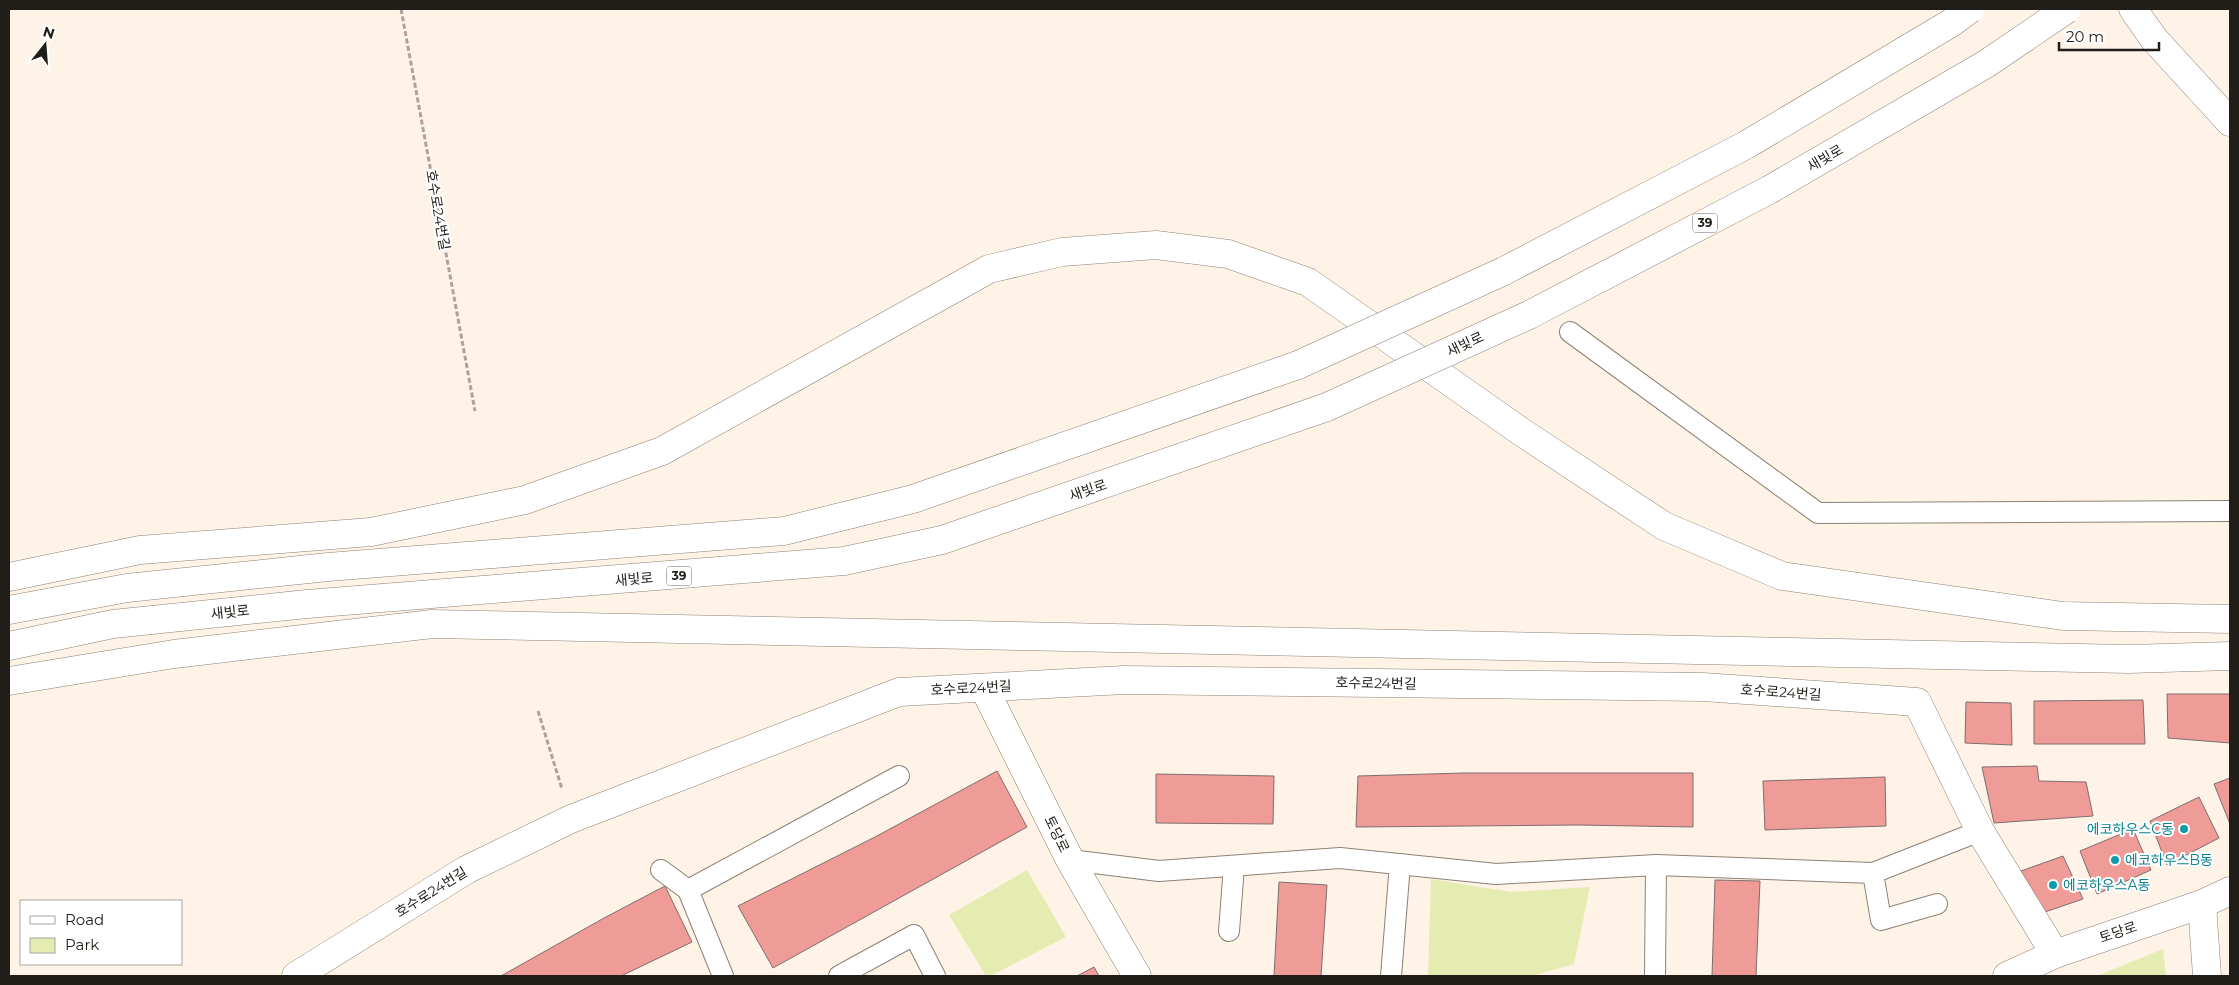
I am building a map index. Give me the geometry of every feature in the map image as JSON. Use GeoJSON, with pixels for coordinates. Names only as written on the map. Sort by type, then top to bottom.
{"type":"FeatureCollection","features":[{"type":"Feature","properties":{"kind":"main road"},"geometry":{"type":"LineString","coordinates":[[9,610],[127,588],[328,567],[784,531],[913,499],[1298,365],[1504,271],[1746,145],[1951,23],[1970,9]]}},
{"type":"Feature","properties":{"kind":"main road","name":"새빛로"},"geometry":{"type":"LineString","coordinates":[[9,646],[113,624],[268,608],[844,562],[942,540],[1327,407],[1529,315],[1769,190],[1986,64],[2067,9]]}},
{"type":"Feature","properties":{"kind":"main road"},"geometry":{"type":"LineString","coordinates":[[2133,9],[2154,39],[2230,122]]}},
{"type":"Feature","properties":{"kind":"main road"},"geometry":{"type":"LineString","coordinates":[[9,577],[140,550],[371,532],[525,500],[662,451],[989,269],[1062,252],[1156,245],[1228,254],[1308,282],[1520,431],[1664,526],[1782,576],[2063,616],[2230,619]]}},
{"type":"Feature","properties":{"kind":"main road"},"geometry":{"type":"LineString","coordinates":[[9,681],[174,654],[432,624],[2128,659],[2230,656]]}},
{"type":"Feature","properties":{"kind":"main road","name":"호수로24번길"},"geometry":{"type":"LineString","coordinates":[[296,976],[466,870],[571,819],[899,692],[1124,680],[1702,687],[1916,702],[1980,831],[2054,954]]}},
{"type":"Feature","properties":{"kind":"main road","name":"토당로"},"geometry":{"type":"LineString","coordinates":[[984,688],[1070,860],[1137,976]]}},
{"type":"Feature","properties":{"kind":"main road","name":"토당로"},"geometry":{"type":"LineString","coordinates":[[2007,976],[2054,954],[2202,904],[2230,890]]}},
{"type":"Feature","properties":{"kind":"main road"},"geometry":{"type":"LineString","coordinates":[[2202,904],[2207,976]]}},
{"type":"Feature","properties":{"kind":"lane"},"geometry":{"type":"LineString","coordinates":[[1570,332],[1818,513],[2230,510]]}},
{"type":"Feature","properties":{"kind":"lane"},"geometry":{"type":"LineString","coordinates":[[688,890],[899,776]]}},
{"type":"Feature","properties":{"kind":"lane"},"geometry":{"type":"LineString","coordinates":[[1070,860],[1159,871],[1340,858],[1496,874],[1656,865],[1873,873],[1980,831]]}},
{"type":"Feature","properties":{"kind":"lane"},"geometry":{"type":"LineString","coordinates":[[1391,976],[1400,864]]}},
{"type":"Feature","properties":{"kind":"lane"},"geometry":{"type":"LineString","coordinates":[[1655,976],[1656,865]]}},
{"type":"Feature","properties":{"kind":"lane"},"geometry":{"type":"LineString","coordinates":[[1229,931],[1234,866]]}},
{"type":"Feature","properties":{"kind":"lane"},"geometry":{"type":"LineString","coordinates":[[661,870],[688,890],[718,974]]}},
{"type":"Feature","properties":{"kind":"lane"},"geometry":{"type":"LineString","coordinates":[[1873,873],[1881,920],[1937,904]]}},
{"type":"Feature","properties":{"kind":"lane"},"geometry":{"type":"LineString","coordinates":[[839,976],[914,935],[935,976]]}},
{"type":"Feature","properties":{"kind":"path","name":"호수로24번길"},"geometry":{"type":"LineString","coordinates":[[401,9],[475,411]]}},
{"type":"Feature","properties":{"kind":"path"},"geometry":{"type":"LineString","coordinates":[[538,711],[571,819]]}},
{"type":"Feature","properties":{"kind":"green space"},"geometry":{"type":"Polygon","coordinates":[[[1027,870],[1066,937],[990,976],[986,976],[949,915],[1027,870]]]}},
{"type":"Feature","properties":{"kind":"green space"},"geometry":{"type":"Polygon","coordinates":[[[1431,879],[1511,892],[1590,887],[1574,964],[1532,976],[1428,976],[1431,879]]]}},
{"type":"Feature","properties":{"kind":"green space"},"geometry":{"type":"Polygon","coordinates":[[[2163,949],[2166,976],[2097,976],[2163,949]]]}},
{"type":"Feature","properties":{"kind":"building"},"geometry":{"type":"Polygon","coordinates":[[[2167,694],[2230,694],[2230,743],[2168,738],[2167,694]]]}},
{"type":"Feature","properties":{"kind":"building"},"geometry":{"type":"Polygon","coordinates":[[[2143,700],[2145,744],[2034,744],[2034,701],[2143,700]]]}},
{"type":"Feature","properties":{"kind":"building"},"geometry":{"type":"Polygon","coordinates":[[[1966,702],[2011,703],[2012,745],[1965,743],[1966,702]]]}},
{"type":"Feature","properties":{"kind":"building"},"geometry":{"type":"Polygon","coordinates":[[[2037,766],[2039,781],[2086,782],[2093,816],[1994,823],[1982,767],[2037,766]]]}},
{"type":"Feature","properties":{"kind":"building"},"geometry":{"type":"Polygon","coordinates":[[[997,771],[1027,827],[773,968],[738,906],[875,837],[997,771]]]}},
{"type":"Feature","properties":{"kind":"building"},"geometry":{"type":"Polygon","coordinates":[[[1464,773],[1693,773],[1693,827],[1578,825],[1356,827],[1358,776],[1464,773]]]}},
{"type":"Feature","properties":{"kind":"building"},"geometry":{"type":"Polygon","coordinates":[[[1156,774],[1274,776],[1273,824],[1156,823],[1156,774]]]}},
{"type":"Feature","properties":{"kind":"building"},"geometry":{"type":"Polygon","coordinates":[[[1885,777],[1886,826],[1765,830],[1763,781],[1885,777]]]}},
{"type":"Feature","properties":{"kind":"building"},"geometry":{"type":"Polygon","coordinates":[[[2230,778],[2230,824],[2214,784],[2230,778]]]}},
{"type":"Feature","properties":{"kind":"building","name":"에코하우스C동"},"geometry":{"type":"Polygon","coordinates":[[[2199,797],[2219,838],[2167,865],[2150,821],[2199,797]]]}},
{"type":"Feature","properties":{"kind":"building","name":"에코하우스B동"},"geometry":{"type":"Polygon","coordinates":[[[2133,829],[2151,870],[2097,894],[2080,851],[2133,829]]]}},
{"type":"Feature","properties":{"kind":"building","name":"에코하우스A동"},"geometry":{"type":"Polygon","coordinates":[[[2063,856],[2083,899],[2045,912],[2021,871],[2063,856]]]}},
{"type":"Feature","properties":{"kind":"building"},"geometry":{"type":"Polygon","coordinates":[[[1715,880],[1760,881],[1756,976],[1712,976],[1715,880]]]}},
{"type":"Feature","properties":{"kind":"building"},"geometry":{"type":"Polygon","coordinates":[[[1279,882],[1327,885],[1321,976],[1274,976],[1279,882]]]}},
{"type":"Feature","properties":{"kind":"building"},"geometry":{"type":"Polygon","coordinates":[[[665,886],[692,942],[621,976],[501,976],[604,918],[665,886]]]}},
{"type":"Feature","properties":{"kind":"building"},"geometry":{"type":"Polygon","coordinates":[[[1094,967],[1099,976],[1077,976],[1094,967]]]}},
{"type":"Feature","properties":{"kind":"place","name":"에코하우스C동"},"geometry":{"type":"Point","coordinates":[2184,829]}},
{"type":"Feature","properties":{"kind":"place","name":"에코하우스B동"},"geometry":{"type":"Point","coordinates":[2115,860]}},
{"type":"Feature","properties":{"kind":"place","name":"에코하우스A동"},"geometry":{"type":"Point","coordinates":[2053,885]}}]}
